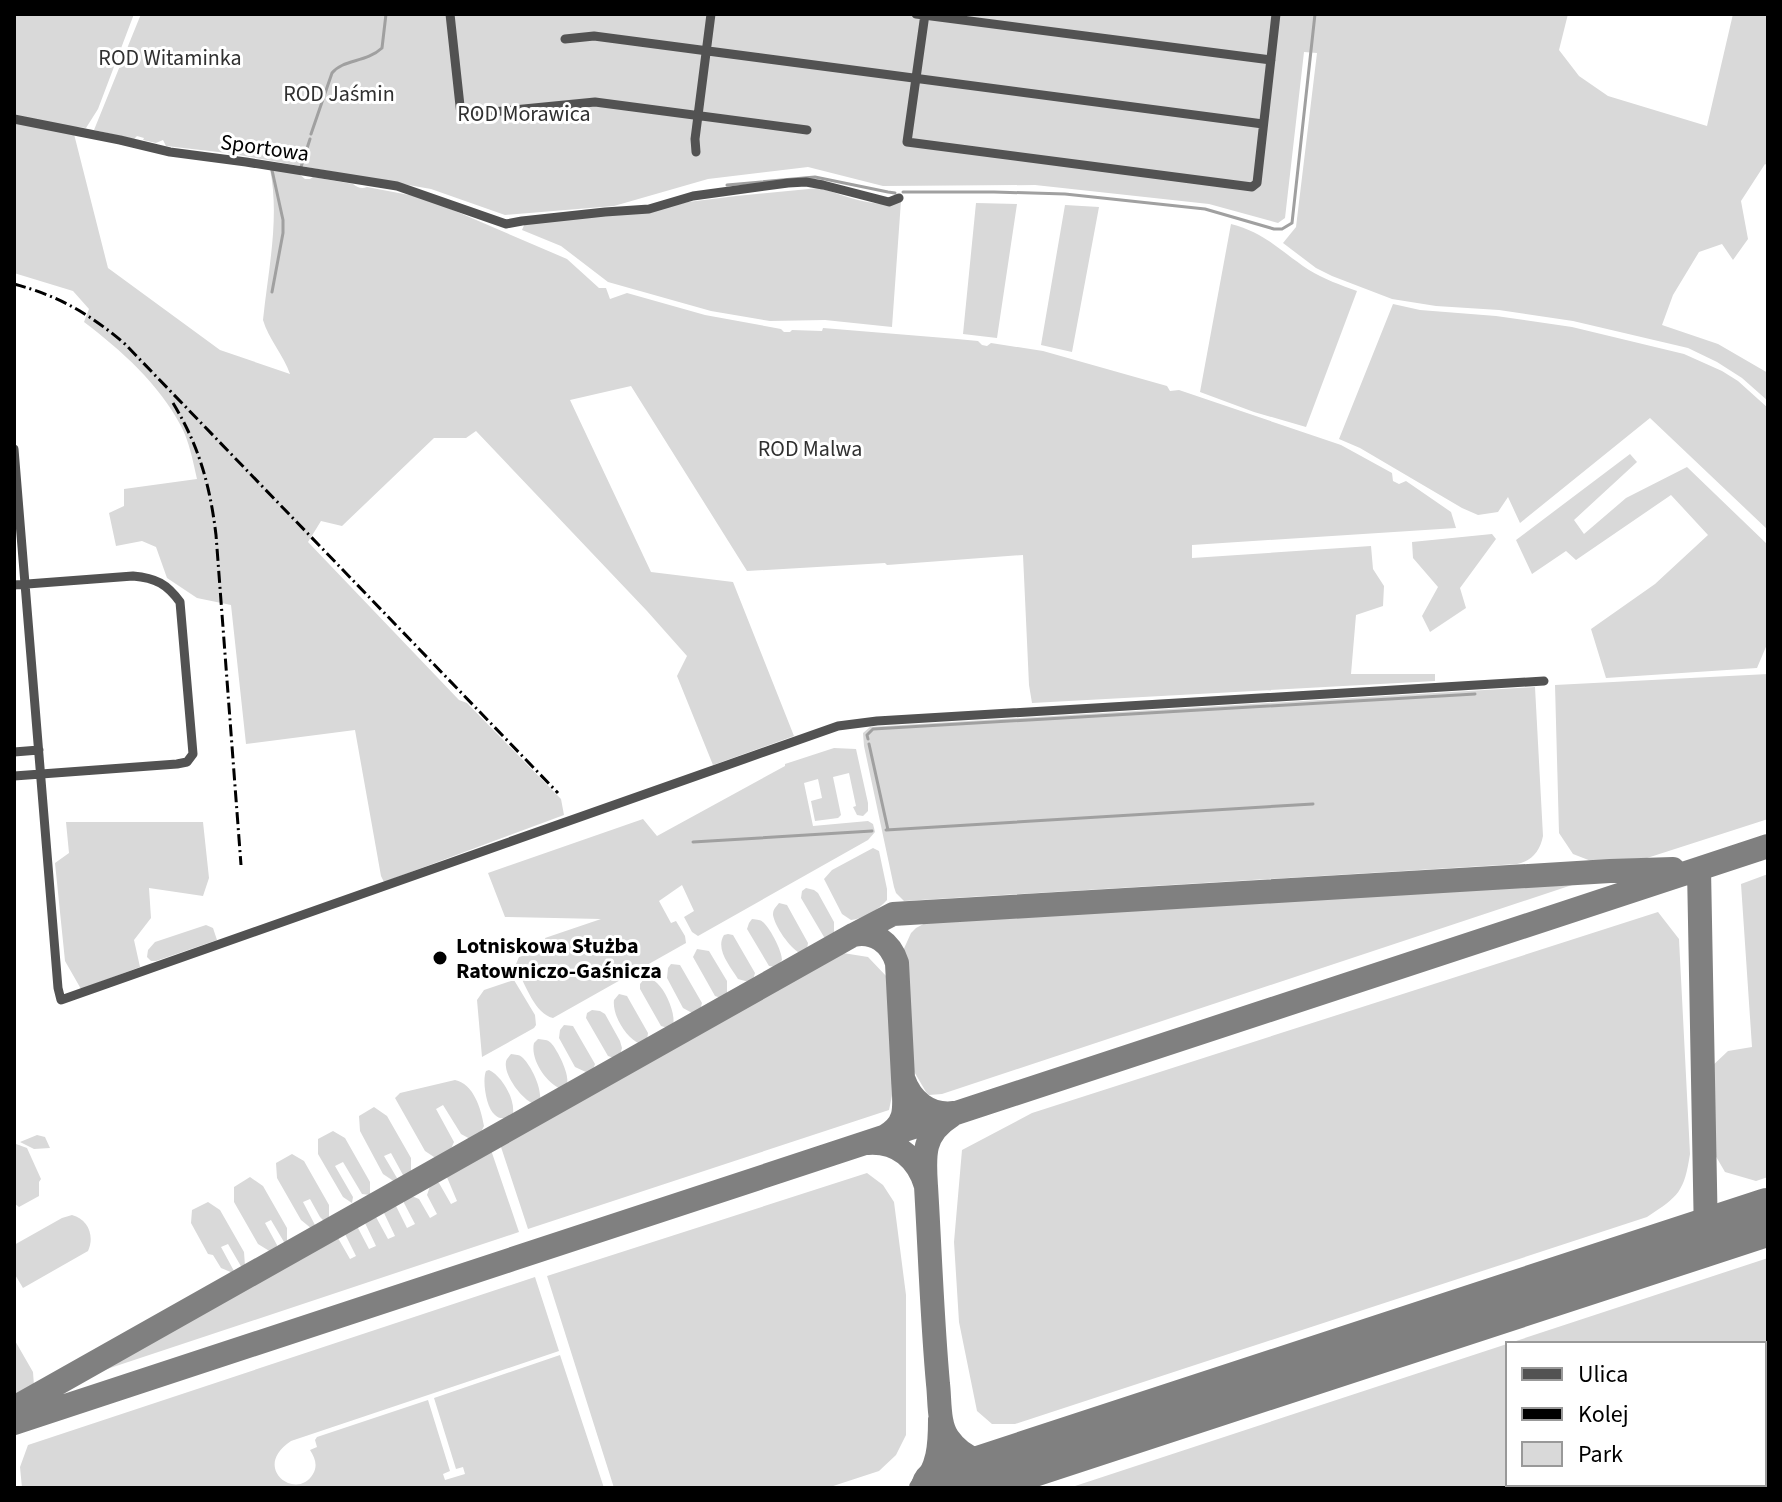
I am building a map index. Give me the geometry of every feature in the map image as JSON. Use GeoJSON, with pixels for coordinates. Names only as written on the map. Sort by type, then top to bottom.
{"type":"FeatureCollection","features":[{"type":"Feature","properties":{"kind":"street"},"geometry":{"type":"LineString","coordinates":[[450,14],[461,115],[595,102],[807,130]]}},
{"type":"Feature","properties":{"kind":"street"},"geometry":{"type":"LineString","coordinates":[[696,152],[711,14]]}},
{"type":"Feature","properties":{"kind":"street"},"geometry":{"type":"LineString","coordinates":[[1271,60],[922,14],[907,142],[1252,187],[1257,183],[1263,124],[1271,60],[1276,14]]}},
{"type":"Feature","properties":{"kind":"street"},"geometry":{"type":"LineString","coordinates":[[565,39],[594,36],[1263,124]]}},
{"type":"Feature","properties":{"kind":"street","name":"Sportowa"},"geometry":{"type":"LineString","coordinates":[[14,119],[170,152],[397,186],[506,224],[649,209],[693,196],[788,183],[823,185],[889,202],[899,198]]}},
{"type":"Feature","properties":{"kind":"street"},"geometry":{"type":"LineString","coordinates":[[14,449],[20,585],[39,750],[61,1000],[838,726],[891,720],[1544,681]]}},
{"type":"Feature","properties":{"kind":"street"},"geometry":{"type":"LineString","coordinates":[[14,776],[177,764],[187,762],[193,754],[180,602],[165,584],[151,577],[133,576],[20,585]]}},
{"type":"Feature","properties":{"kind":"street"},"geometry":{"type":"LineString","coordinates":[[14,752],[39,750]]}},
{"type":"Feature","properties":{"kind":"green space"},"geometry":{"type":"Polygon","coordinates":[[[14,14],[134,14],[98,109],[86,128],[14,115],[14,14]]]}},
{"type":"Feature","properties":{"kind":"green space"},"geometry":{"type":"Polygon","coordinates":[[[141,14],[1568,14],[1559,50],[1579,76],[1608,96],[1707,126],[1733,14],[1768,14],[1768,166],[1765,164],[1741,201],[1748,239],[1733,260],[1722,244],[1699,252],[1673,295],[1662,325],[1718,344],[1768,373],[1768,401],[1742,378],[1688,348],[1573,321],[1392,299],[1316,268],[1283,243],[1296,227],[1317,53],[1304,52],[1285,218],[1278,223],[1209,204],[1035,185],[883,186],[808,167],[708,179],[614,206],[505,215],[431,189],[227,153],[166,146],[163,140],[156,143],[137,136],[134,139],[94,130],[141,14]]]}},
{"type":"Feature","properties":{"kind":"green space","name":"ROD Malwa"},"geometry":{"type":"Polygon","coordinates":[[[14,123],[74,134],[108,268],[220,350],[290,374],[263,320],[274,206],[270,169],[299,174],[305,179],[313,177],[425,198],[567,259],[599,288],[606,288],[610,299],[627,293],[705,315],[784,332],[822,331],[823,328],[978,341],[987,346],[991,343],[1043,351],[1167,386],[1170,391],[1179,390],[1341,445],[1392,473],[1393,481],[1399,484],[1406,481],[1451,512],[1456,528],[1192,545],[1192,558],[1371,546],[1373,569],[1384,586],[1383,606],[1356,615],[1351,674],[1435,674],[1435,681],[1032,703],[1023,555],[747,571],[631,386],[570,400],[651,572],[733,582],[794,736],[713,765],[677,676],[687,656],[476,431],[466,438],[434,438],[342,526],[321,521],[308,542],[459,700],[467,703],[561,799],[564,815],[384,882],[355,730],[246,744],[231,605],[197,598],[167,578],[156,547],[142,541],[116,546],[109,513],[124,506],[124,489],[197,479],[192,458],[181,426],[162,396],[125,356],[84,322],[89,309],[73,291],[14,273],[14,123]]]}},
{"type":"Feature","properties":{"kind":"green space"},"geometry":{"type":"Polygon","coordinates":[[[819,188],[870,203],[901,201],[892,327],[825,320],[770,321],[711,311],[608,282],[561,246],[522,230],[525,223],[650,211],[688,202],[819,188]]]}},
{"type":"Feature","properties":{"kind":"green space"},"geometry":{"type":"Polygon","coordinates":[[[976,203],[1017,204],[997,338],[963,334],[976,203]]]}},
{"type":"Feature","properties":{"kind":"green space"},"geometry":{"type":"Polygon","coordinates":[[[1065,205],[1099,207],[1072,352],[1041,345],[1065,205]]]}},
{"type":"Feature","properties":{"kind":"green space"},"geometry":{"type":"Polygon","coordinates":[[[1231,224],[1263,238],[1315,273],[1357,291],[1306,427],[1200,392],[1231,224]]]}},
{"type":"Feature","properties":{"kind":"green space"},"geometry":{"type":"Polygon","coordinates":[[[1393,304],[1420,310],[1496,316],[1572,327],[1684,354],[1722,371],[1768,408],[1768,530],[1650,418],[1520,523],[1508,497],[1498,512],[1478,515],[1339,439],[1393,304]]]}},
{"type":"Feature","properties":{"kind":"green space"},"geometry":{"type":"Polygon","coordinates":[[[1630,454],[1637,462],[1574,520],[1584,534],[1626,498],[1687,467],[1768,545],[1768,642],[1757,668],[1606,678],[1591,629],[1655,584],[1708,535],[1671,495],[1576,560],[1566,551],[1532,574],[1516,540],[1630,454]]]}},
{"type":"Feature","properties":{"kind":"green space"},"geometry":{"type":"Polygon","coordinates":[[[1492,534],[1496,539],[1460,588],[1466,608],[1430,632],[1422,616],[1438,587],[1413,558],[1412,542],[1492,534]]]}},
{"type":"Feature","properties":{"kind":"green space"},"geometry":{"type":"Polygon","coordinates":[[[1768,674],[1768,819],[1647,858],[1591,861],[1573,854],[1559,833],[1555,685],[1768,674]]]}},
{"type":"Feature","properties":{"kind":"green space"},"geometry":{"type":"Polygon","coordinates":[[[1535,687],[1543,836],[1534,854],[1517,864],[904,901],[894,887],[864,746],[863,733],[870,727],[1535,687]]]}},
{"type":"Feature","properties":{"kind":"green space"},"geometry":{"type":"Polygon","coordinates":[[[834,748],[856,749],[868,811],[863,816],[857,815],[853,807],[856,806],[849,773],[833,777],[841,815],[815,821],[811,801],[822,798],[818,779],[804,783],[813,826],[868,821],[873,824],[875,832],[868,840],[698,936],[692,932],[684,917],[694,911],[682,885],[659,901],[671,923],[676,921],[686,943],[553,1018],[541,1011],[517,969],[519,957],[548,948],[545,938],[601,919],[505,917],[488,873],[643,819],[657,836],[785,764],[834,748]]]}},
{"type":"Feature","properties":{"kind":"green space"},"geometry":{"type":"Polygon","coordinates":[[[66,822],[203,822],[209,878],[203,896],[149,888],[151,918],[134,940],[140,967],[81,989],[65,961],[55,863],[69,853],[66,822]]]}},
{"type":"Feature","properties":{"kind":"green space"},"geometry":{"type":"Polygon","coordinates":[[[873,848],[879,851],[887,900],[870,913],[851,920],[842,914],[824,879],[832,870],[873,848]]]}},
{"type":"Feature","properties":{"kind":"green space"},"geometry":{"type":"Polygon","coordinates":[[[1768,874],[1768,1177],[1756,1181],[1725,1172],[1711,1148],[1710,1068],[1728,1051],[1752,1047],[1741,884],[1768,874]]]}},
{"type":"Feature","properties":{"kind":"green space"},"geometry":{"type":"Polygon","coordinates":[[[1575,884],[942,1094],[929,1095],[909,1063],[902,953],[911,933],[931,920],[1575,884]]]}},
{"type":"Feature","properties":{"kind":"green space"},"geometry":{"type":"Polygon","coordinates":[[[806,888],[818,893],[834,922],[834,933],[828,938],[824,937],[801,898],[806,888]]]}},
{"type":"Feature","properties":{"kind":"green space"},"geometry":{"type":"Polygon","coordinates":[[[779,903],[787,905],[808,943],[807,949],[800,953],[788,942],[774,920],[773,911],[779,903]]]}},
{"type":"Feature","properties":{"kind":"green space"},"geometry":{"type":"Polygon","coordinates":[[[1658,912],[1679,939],[1690,1154],[1682,1185],[1666,1204],[1647,1217],[1015,1424],[992,1424],[977,1411],[959,1322],[954,1242],[962,1150],[1032,1113],[1658,912]]]}},
{"type":"Feature","properties":{"kind":"green space"},"geometry":{"type":"Polygon","coordinates":[[[752,919],[764,923],[776,941],[782,960],[776,967],[769,966],[747,929],[752,919]]]}},
{"type":"Feature","properties":{"kind":"green space"},"geometry":{"type":"Polygon","coordinates":[[[206,925],[213,928],[217,940],[156,961],[147,957],[148,950],[155,942],[206,925]]]}},
{"type":"Feature","properties":{"kind":"green space"},"geometry":{"type":"Polygon","coordinates":[[[724,935],[733,935],[755,973],[749,982],[738,979],[725,957],[721,946],[724,935]]]}},
{"type":"Feature","properties":{"kind":"green space"},"geometry":{"type":"Polygon","coordinates":[[[697,949],[709,951],[727,981],[727,995],[721,998],[715,996],[693,957],[697,949]]]}},
{"type":"Feature","properties":{"kind":"green space"},"geometry":{"type":"Polygon","coordinates":[[[843,953],[868,957],[888,978],[894,1075],[889,1110],[528,1229],[500,1144],[843,953]]]}},
{"type":"Feature","properties":{"kind":"green space"},"geometry":{"type":"Polygon","coordinates":[[[671,964],[680,965],[702,1003],[700,1010],[694,1014],[683,1008],[667,978],[671,964]]]}},
{"type":"Feature","properties":{"kind":"green space"},"geometry":{"type":"Polygon","coordinates":[[[644,979],[656,982],[667,997],[674,1020],[668,1028],[661,1026],[640,989],[644,979]]]}},
{"type":"Feature","properties":{"kind":"green space"},"geometry":{"type":"Polygon","coordinates":[[[514,980],[535,1015],[536,1025],[482,1057],[477,1000],[484,990],[514,980]]]}},
{"type":"Feature","properties":{"kind":"green space"},"geometry":{"type":"Polygon","coordinates":[[[619,994],[627,996],[648,1033],[647,1040],[640,1044],[630,1037],[618,1019],[614,1000],[619,994]]]}},
{"type":"Feature","properties":{"kind":"green space"},"geometry":{"type":"Polygon","coordinates":[[[592,1010],[605,1014],[620,1041],[620,1055],[614,1058],[608,1056],[586,1018],[592,1010]]]}},
{"type":"Feature","properties":{"kind":"green space"},"geometry":{"type":"Polygon","coordinates":[[[564,1025],[573,1026],[595,1064],[588,1073],[575,1067],[559,1038],[564,1025]]]}},
{"type":"Feature","properties":{"kind":"green space"},"geometry":{"type":"Polygon","coordinates":[[[538,1039],[551,1043],[563,1064],[567,1081],[561,1089],[540,1070],[533,1049],[538,1039]]]}},
{"type":"Feature","properties":{"kind":"green space"},"geometry":{"type":"Polygon","coordinates":[[[511,1054],[522,1057],[530,1067],[538,1084],[540,1101],[530,1102],[512,1083],[506,1065],[511,1054]]]}},
{"type":"Feature","properties":{"kind":"green space"},"geometry":{"type":"Polygon","coordinates":[[[489,1070],[499,1077],[510,1095],[513,1113],[507,1118],[498,1117],[489,1106],[484,1081],[489,1070]]]}},
{"type":"Feature","properties":{"kind":"green space"},"geometry":{"type":"Polygon","coordinates":[[[455,1080],[462,1082],[472,1092],[484,1126],[479,1136],[472,1140],[461,1134],[443,1105],[436,1109],[454,1142],[450,1151],[437,1159],[425,1151],[395,1098],[400,1093],[455,1080]]]}},
{"type":"Feature","properties":{"kind":"green space"},"geometry":{"type":"Polygon","coordinates":[[[374,1107],[387,1116],[411,1158],[411,1173],[407,1176],[403,1175],[391,1153],[384,1156],[397,1178],[395,1182],[383,1174],[360,1131],[359,1116],[374,1107]]]}},
{"type":"Feature","properties":{"kind":"green space"},"geometry":{"type":"Polygon","coordinates":[[[333,1131],[345,1138],[370,1182],[370,1195],[362,1194],[343,1162],[335,1166],[353,1197],[352,1203],[343,1197],[318,1154],[318,1139],[333,1131]]]}},
{"type":"Feature","properties":{"kind":"green space"},"geometry":{"type":"Polygon","coordinates":[[[37,1135],[45,1137],[50,1148],[34,1149],[20,1142],[37,1135]]]}},
{"type":"Feature","properties":{"kind":"green space"},"geometry":{"type":"Polygon","coordinates":[[[16,1144],[27,1148],[41,1179],[39,1196],[19,1207],[14,1203],[16,1144]]]}},
{"type":"Feature","properties":{"kind":"green space"},"geometry":{"type":"Polygon","coordinates":[[[491,1150],[519,1232],[92,1374],[335,1237],[350,1259],[356,1256],[345,1234],[354,1227],[358,1228],[369,1249],[376,1246],[365,1223],[373,1216],[388,1239],[395,1236],[384,1210],[396,1206],[407,1228],[415,1224],[404,1203],[404,1198],[409,1195],[419,1199],[430,1218],[437,1214],[427,1195],[431,1183],[439,1183],[451,1204],[457,1201],[446,1175],[491,1150]]]}},
{"type":"Feature","properties":{"kind":"green space"},"geometry":{"type":"Polygon","coordinates":[[[292,1154],[304,1161],[329,1205],[329,1219],[325,1222],[310,1199],[303,1202],[315,1225],[312,1229],[301,1220],[277,1178],[276,1163],[292,1154]]]}},
{"type":"Feature","properties":{"kind":"green space"},"geometry":{"type":"Polygon","coordinates":[[[867,1173],[883,1185],[894,1202],[906,1295],[906,1435],[896,1455],[879,1471],[827,1488],[614,1488],[547,1276],[867,1173]]]}},
{"type":"Feature","properties":{"kind":"green space"},"geometry":{"type":"Polygon","coordinates":[[[250,1177],[263,1186],[287,1228],[287,1243],[271,1220],[265,1223],[277,1245],[276,1250],[271,1252],[258,1244],[234,1202],[234,1187],[250,1177]]]}},
{"type":"Feature","properties":{"kind":"green space"},"geometry":{"type":"Polygon","coordinates":[[[208,1202],[220,1210],[244,1252],[245,1266],[242,1268],[228,1244],[221,1247],[233,1273],[221,1268],[213,1255],[208,1254],[191,1223],[192,1210],[208,1202]]]}},
{"type":"Feature","properties":{"kind":"green space"},"geometry":{"type":"Polygon","coordinates":[[[72,1215],[82,1220],[89,1229],[91,1240],[88,1251],[23,1288],[14,1273],[14,1245],[72,1215]]]}},
{"type":"Feature","properties":{"kind":"green space"},"geometry":{"type":"Polygon","coordinates":[[[1768,1258],[1768,1488],[1069,1488],[1506,1344],[1506,1486],[1766,1486],[1766,1342],[1513,1342],[1768,1258]]]}},
{"type":"Feature","properties":{"kind":"green space"},"geometry":{"type":"Polygon","coordinates":[[[535,1277],[559,1351],[291,1441],[275,1461],[276,1471],[288,1483],[306,1482],[315,1468],[310,1450],[317,1447],[317,1437],[428,1400],[450,1471],[443,1474],[445,1480],[465,1474],[463,1467],[456,1469],[434,1398],[560,1355],[604,1488],[22,1488],[20,1467],[28,1445],[535,1277]]]}},
{"type":"Feature","properties":{"kind":"green space"},"geometry":{"type":"Polygon","coordinates":[[[14,1339],[33,1372],[34,1386],[14,1397],[14,1339]]]}},
{"type":"Feature","properties":{"kind":"waterway"},"geometry":{"type":"LineString","coordinates":[[311,134],[332,73],[342,65],[382,48],[386,14]]}},
{"type":"Feature","properties":{"kind":"waterway"},"geometry":{"type":"LineString","coordinates":[[903,192],[1065,194],[1205,209],[1282,229],[1292,223],[1315,14]]}},
{"type":"Feature","properties":{"kind":"waterway"},"geometry":{"type":"LineString","coordinates":[[301,167],[310,139]]}},
{"type":"Feature","properties":{"kind":"waterway"},"geometry":{"type":"LineString","coordinates":[[272,170],[283,233],[272,292]]}},
{"type":"Feature","properties":{"kind":"waterway"},"geometry":{"type":"LineString","coordinates":[[727,185],[815,177],[895,193]]}},
{"type":"Feature","properties":{"kind":"waterway"},"geometry":{"type":"LineString","coordinates":[[868,739],[867,735],[873,729],[1475,694]]}},
{"type":"Feature","properties":{"kind":"waterway"},"geometry":{"type":"LineString","coordinates":[[869,744],[888,830]]}},
{"type":"Feature","properties":{"kind":"waterway"},"geometry":{"type":"LineString","coordinates":[[886,830],[1313,804]]}},
{"type":"Feature","properties":{"kind":"waterway"},"geometry":{"type":"LineString","coordinates":[[693,842],[872,831]]}},
{"type":"Feature","properties":{"kind":"taxiway"},"geometry":{"type":"LineString","coordinates":[[14,1423],[1768,846]]}},
{"type":"Feature","properties":{"kind":"taxiway"},"geometry":{"type":"LineString","coordinates":[[14,1408],[893,914],[1673,869]]}},
{"type":"Feature","properties":{"kind":"taxiway"},"geometry":{"type":"LineString","coordinates":[[1699,869],[1706,1237]]}},
{"type":"Feature","properties":{"kind":"taxiway"},"geometry":{"type":"LineString","coordinates":[[853,935],[875,936],[891,949],[897,963],[903,1078]]}},
{"type":"Feature","properties":{"kind":"taxiway"},"geometry":{"type":"LineString","coordinates":[[884,1137],[902,1119],[903,1078],[911,1094],[922,1105],[937,1112],[954,1113]]}},
{"type":"Feature","properties":{"kind":"taxiway"},"geometry":{"type":"LineString","coordinates":[[868,1143],[889,1145],[905,1154],[918,1168],[926,1186],[927,1146],[935,1130],[951,1116]]}},
{"type":"Feature","properties":{"kind":"taxiway"},"geometry":{"type":"LineString","coordinates":[[926,1186],[942,1426],[954,1446],[969,1457],[986,1463],[1014,1464]]}},
{"type":"Feature","properties":{"kind":"taxiway"},"geometry":{"type":"LineString","coordinates":[[921,1488],[935,1464],[940,1420]]}},
{"type":"Feature","properties":{"kind":"runway"},"geometry":{"type":"LineString","coordinates":[[940,1488],[1768,1217]]}},
{"type":"Feature","properties":{"kind":"railway"},"geometry":{"type":"LineString","coordinates":[[14,284],[73,307],[125,344],[558,793]]}},
{"type":"Feature","properties":{"kind":"railway"},"geometry":{"type":"LineString","coordinates":[[173,403],[196,450],[207,483],[216,535],[241,865]]}},
{"type":"Feature","properties":{"kind":"place","name":"Lotniskowa Służba Ratowniczo-Gaśnicza"},"geometry":{"type":"Point","coordinates":[440,958]}},
{"type":"Feature","properties":{"kind":"park label","name":"ROD Witaminka"},"geometry":{"type":"Point","coordinates":[170,57]}},
{"type":"Feature","properties":{"kind":"park label","name":"ROD Jaśmin"},"geometry":{"type":"Point","coordinates":[339,93]}},
{"type":"Feature","properties":{"kind":"park label","name":"ROD Morawica"},"geometry":{"type":"Point","coordinates":[524,113]}}]}
